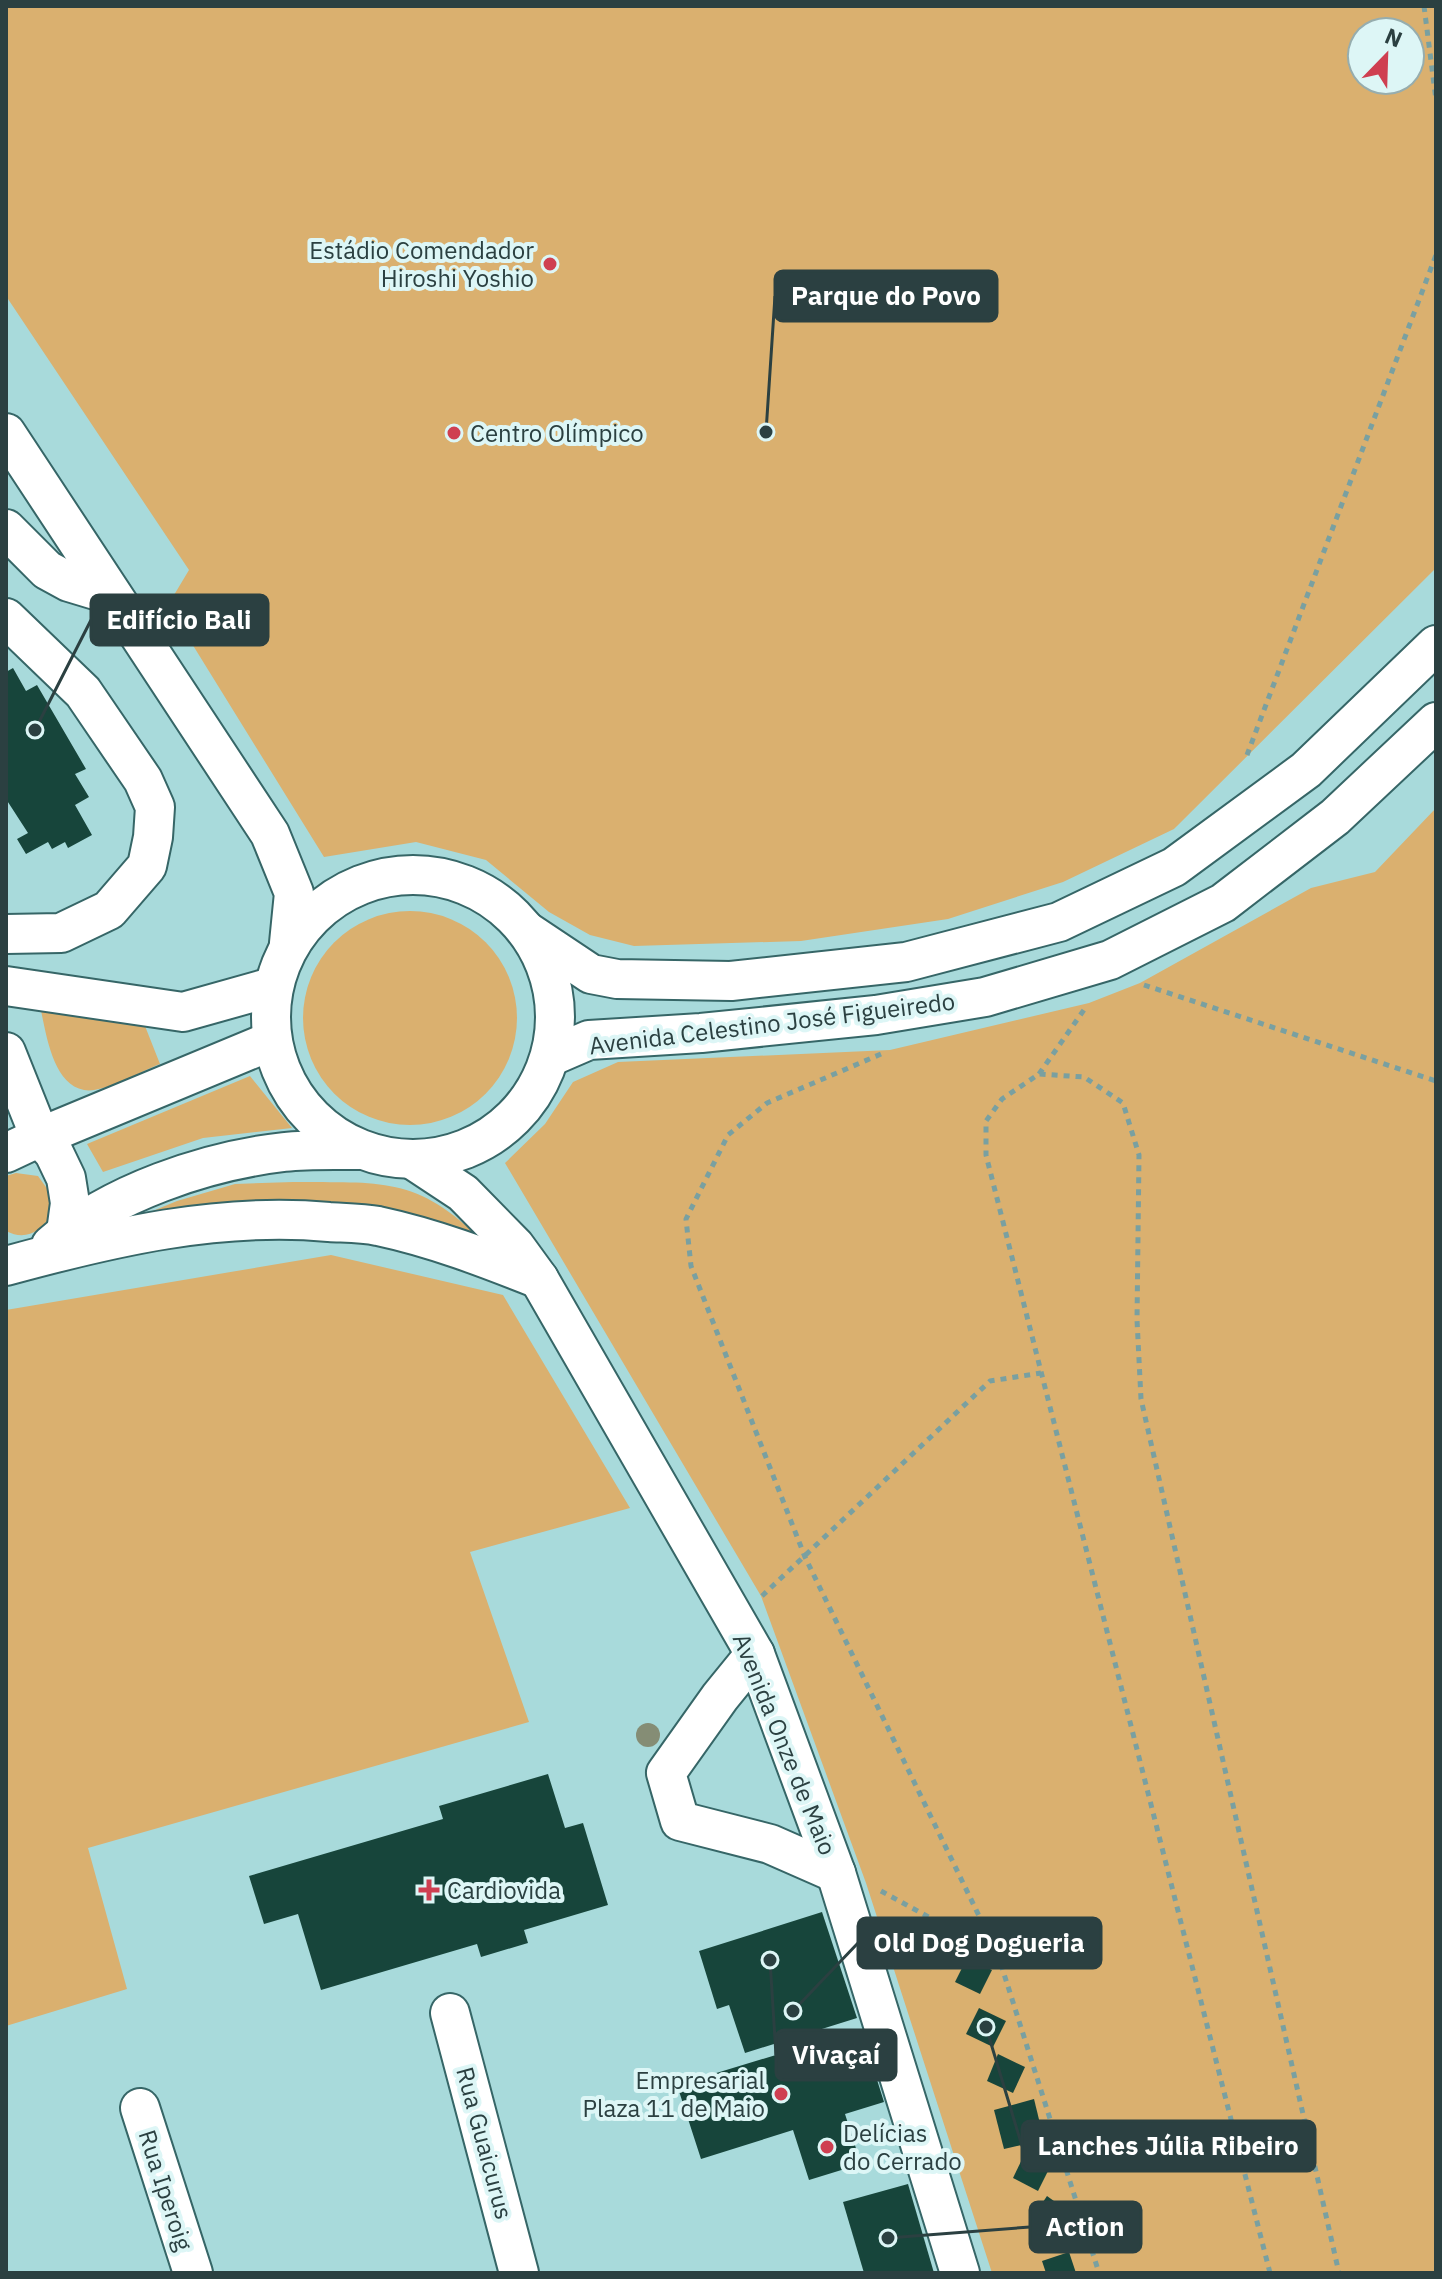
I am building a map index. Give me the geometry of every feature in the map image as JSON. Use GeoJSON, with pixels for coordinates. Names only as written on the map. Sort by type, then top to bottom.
{"type":"FeatureCollection","features":[{"type":"Feature","properties":{"kind":"street"},"geometry":{"type":"LineString","coordinates":[[6,433],[270,834],[294,893],[289,943],[272,987],[271,1041],[292,1095],[316,1123],[359,1150]]}},
{"type":"Feature","properties":{"kind":"street"},"geometry":{"type":"LineString","coordinates":[[6,529],[47,570],[69,582],[112,595]]}},
{"type":"Feature","properties":{"kind":"street"},"geometry":{"type":"LineString","coordinates":[[6,618],[83,692],[143,780],[155,807],[147,866],[109,910],[61,933],[6,934]]}},
{"type":"Feature","properties":{"kind":"street","name":"Avenida Celestino José Figueiredo"},"geometry":{"type":"LineString","coordinates":[[528,932],[591,974],[617,979],[731,981],[906,962],[1059,922],[1174,867],[1234,823],[1306,770],[1436,645]]}},
{"type":"Feature","properties":{"kind":"street","name":"Avenida Celestino José Figueiredo"},"geometry":{"type":"LineString","coordinates":[[552,1056],[589,1040],[701,1033],[862,1016],[985,997],[1110,960],[1223,903],[1335,817],[1436,722]]}},
{"type":"Feature","properties":{"kind":"street"},"geometry":{"type":"LineString","coordinates":[[21,1262],[117,1202],[176,1176],[285,1152],[359,1150],[413,1160],[453,1155],[488,1140],[525,1107],[552,1056],[557,1013],[546,965],[528,932],[492,898],[438,876],[389,876],[356,885],[315,912],[289,943]]}},
{"type":"Feature","properties":{"kind":"street"},"geometry":{"type":"LineString","coordinates":[[6,986],[183,1012],[272,987]]}},
{"type":"Feature","properties":{"kind":"street"},"geometry":{"type":"LineString","coordinates":[[6,1153],[271,1041]]}},
{"type":"Feature","properties":{"kind":"street"},"geometry":{"type":"LineString","coordinates":[[6,1052],[40,1137],[54,1153],[66,1178],[70,1203],[66,1232]]}},
{"type":"Feature","properties":{"kind":"street","name":"Avenida Onze de Maio"},"geometry":{"type":"LineString","coordinates":[[413,1160],[463,1193],[515,1246],[539,1279],[755,1654],[836,1873],[960,2273]]}},
{"type":"Feature","properties":{"kind":"street"},"geometry":{"type":"LineString","coordinates":[[21,1262],[113,1238],[163,1229],[236,1220],[301,1219],[375,1225],[436,1241],[539,1279]]}},
{"type":"Feature","properties":{"kind":"street"},"geometry":{"type":"LineString","coordinates":[[755,1654],[666,1773],[680,1821],[770,1844],[836,1873]]}},
{"type":"Feature","properties":{"kind":"street","name":"Rua Guaicurus"},"geometry":{"type":"LineString","coordinates":[[450,2013],[519,2273]]}},
{"type":"Feature","properties":{"kind":"street","name":"Rua Iperoig"},"geometry":{"type":"LineString","coordinates":[[140,2108],[193,2273]]}},
{"type":"Feature","properties":{"kind":"path"},"geometry":{"type":"LineString","coordinates":[[1424,6],[1436,100]]}},
{"type":"Feature","properties":{"kind":"path"},"geometry":{"type":"LineString","coordinates":[[1247,755],[1436,255]]}},
{"type":"Feature","properties":{"kind":"path"},"geometry":{"type":"LineString","coordinates":[[1140,983],[1436,1081]]}},
{"type":"Feature","properties":{"kind":"path"},"geometry":{"type":"LineString","coordinates":[[1089,1003],[1039,1074],[1002,1099],[986,1121],[986,1155],[1270,2273]]}},
{"type":"Feature","properties":{"kind":"path"},"geometry":{"type":"LineString","coordinates":[[890,1050],[767,1103],[728,1135],[686,1219],[691,1266],[805,1557],[998,1955],[1099,2273]]}},
{"type":"Feature","properties":{"kind":"path"},"geometry":{"type":"LineString","coordinates":[[1039,1074],[1084,1077],[1123,1103],[1139,1155],[1137,1320],[1141,1399],[1339,2273]]}},
{"type":"Feature","properties":{"kind":"path"},"geometry":{"type":"LineString","coordinates":[[761,1596],[990,1381],[1041,1373]]}},
{"type":"Feature","properties":{"kind":"path"},"geometry":{"type":"LineString","coordinates":[[878,1889],[998,1955]]}},
{"type":"Feature","properties":{"kind":"shaded area"},"geometry":{"type":"Polygon","coordinates":[[[6,6],[1436,6],[1436,568],[1174,829],[1063,882],[948,919],[801,941],[634,946],[590,935],[549,912],[486,860],[416,842],[324,857],[168,605],[189,570],[6,296],[6,6]]]}},
{"type":"Feature","properties":{"kind":"shaded area"},"geometry":{"type":"Polygon","coordinates":[[[1436,808],[1436,2273],[992,2273],[866,1883],[761,1596],[505,1163],[545,1124],[573,1082],[618,1062],[890,1050],[1089,1003],[1140,983],[1311,888],[1375,872],[1436,808]]]}},
{"type":"Feature","properties":{"kind":"shaded area"},"geometry":{"type":"Polygon","coordinates":[[[410,911],[451,919],[486,942],[509,977],[517,1018],[509,1059],[486,1094],[451,1117],[410,1125],[369,1117],[334,1094],[311,1059],[303,1018],[311,977],[334,942],[369,919],[410,911]]]}},
{"type":"Feature","properties":{"kind":"shaded area"},"geometry":{"type":"Polygon","coordinates":[[[40,1006],[145,1026],[160,1064],[101,1089],[84,1090],[73,1086],[64,1078],[52,1056],[40,1006]]]}},
{"type":"Feature","properties":{"kind":"shaded area"},"geometry":{"type":"Polygon","coordinates":[[[250,1076],[292,1128],[203,1138],[103,1172],[87,1144],[250,1076]]]}},
{"type":"Feature","properties":{"kind":"shaded area"},"geometry":{"type":"Polygon","coordinates":[[[16,1173],[38,1176],[51,1194],[51,1215],[37,1230],[26,1235],[6,1231],[6,1176],[16,1173]]]}},
{"type":"Feature","properties":{"kind":"shaded area"},"geometry":{"type":"Polygon","coordinates":[[[350,1182],[396,1187],[438,1204],[483,1242],[126,1222],[177,1201],[235,1184],[350,1182]]]}},
{"type":"Feature","properties":{"kind":"shaded area"},"geometry":{"type":"Polygon","coordinates":[[[331,1255],[503,1295],[630,1508],[470,1552],[529,1722],[88,1848],[127,1989],[6,2026],[6,1310],[331,1255]]]}},
{"type":"Feature","properties":{"kind":"building"},"geometry":{"type":"Polygon","coordinates":[[[13,668],[26,691],[37,685],[86,769],[75,774],[89,797],[75,805],[92,835],[68,848],[65,842],[52,849],[48,842],[26,854],[17,839],[28,833],[6,799],[6,672],[13,668]]]}},
{"type":"Feature","properties":{"kind":"building","name":"Cardiovida"},"geometry":{"type":"Polygon","coordinates":[[[548,1774],[565,1828],[583,1823],[608,1905],[524,1930],[528,1943],[481,1957],[477,1944],[321,1990],[298,1914],[264,1924],[249,1876],[443,1819],[439,1806],[548,1774]]]}},
{"type":"Feature","properties":{"kind":"building"},"geometry":{"type":"Polygon","coordinates":[[[822,1912],[857,2018],[745,2053],[729,2005],[717,2009],[699,1951],[822,1912]]]}},
{"type":"Feature","properties":{"kind":"building"},"geometry":{"type":"Polygon","coordinates":[[[967,1958],[992,1970],[980,1994],[955,1982],[967,1958]]]}},
{"type":"Feature","properties":{"kind":"building"},"geometry":{"type":"Polygon","coordinates":[[[979,2008],[1006,2021],[993,2047],[966,2034],[979,2008]]]}},
{"type":"Feature","properties":{"kind":"building","name":"Empresarial Plaza 11 de Maio"},"geometry":{"type":"Polygon","coordinates":[[[861,2029],[884,2102],[845,2114],[861,2164],[809,2180],[793,2130],[701,2159],[677,2085],[861,2029]]]}},
{"type":"Feature","properties":{"kind":"building"},"geometry":{"type":"Polygon","coordinates":[[[998,2054],[1025,2067],[1013,2093],[987,2081],[998,2054]]]}},
{"type":"Feature","properties":{"kind":"building"},"geometry":{"type":"Polygon","coordinates":[[[1034,2099],[1044,2140],[1004,2149],[994,2110],[1034,2099]]]}},
{"type":"Feature","properties":{"kind":"building"},"geometry":{"type":"Polygon","coordinates":[[[1025,2153],[1051,2165],[1038,2191],[1013,2178],[1025,2153]]]}},
{"type":"Feature","properties":{"kind":"building"},"geometry":{"type":"Polygon","coordinates":[[[908,2184],[934,2273],[864,2273],[843,2202],[908,2184]]]}},
{"type":"Feature","properties":{"kind":"building"},"geometry":{"type":"Polygon","coordinates":[[[1047,2196],[1072,2214],[1054,2240],[1029,2223],[1047,2196]]]}},
{"type":"Feature","properties":{"kind":"building"},"geometry":{"type":"Polygon","coordinates":[[[1069,2252],[1076,2273],[1046,2273],[1042,2261],[1069,2252]]]}},
{"type":"Feature","properties":{"kind":"place","name":"Estádio Comendador Hiroshi Yoshio"},"geometry":{"type":"Point","coordinates":[550,264]}},
{"type":"Feature","properties":{"kind":"place","name":"Parque do Povo"},"geometry":{"type":"Point","coordinates":[766,432]}},
{"type":"Feature","properties":{"kind":"place","name":"Centro Olímpico"},"geometry":{"type":"Point","coordinates":[454,433]}},
{"type":"Feature","properties":{"kind":"place","name":"Edifício Bali"},"geometry":{"type":"Point","coordinates":[35,730]}},
{"type":"Feature","properties":{"kind":"place","name":"Cardiovida"},"geometry":{"type":"Point","coordinates":[429,1890]}},
{"type":"Feature","properties":{"kind":"place","name":"Vivaçaí"},"geometry":{"type":"Point","coordinates":[770,1960]}},
{"type":"Feature","properties":{"kind":"place","name":"Old Dog Dogueria"},"geometry":{"type":"Point","coordinates":[793,2011]}},
{"type":"Feature","properties":{"kind":"place","name":"Lanches Júlia Ribeiro"},"geometry":{"type":"Point","coordinates":[986,2027]}},
{"type":"Feature","properties":{"kind":"place","name":"Empresarial Plaza 11 de Maio"},"geometry":{"type":"Point","coordinates":[781,2094]}},
{"type":"Feature","properties":{"kind":"place","name":"Delícias do Cerrado"},"geometry":{"type":"Point","coordinates":[827,2147]}},
{"type":"Feature","properties":{"kind":"place","name":"Action"},"geometry":{"type":"Point","coordinates":[888,2238]}}]}
